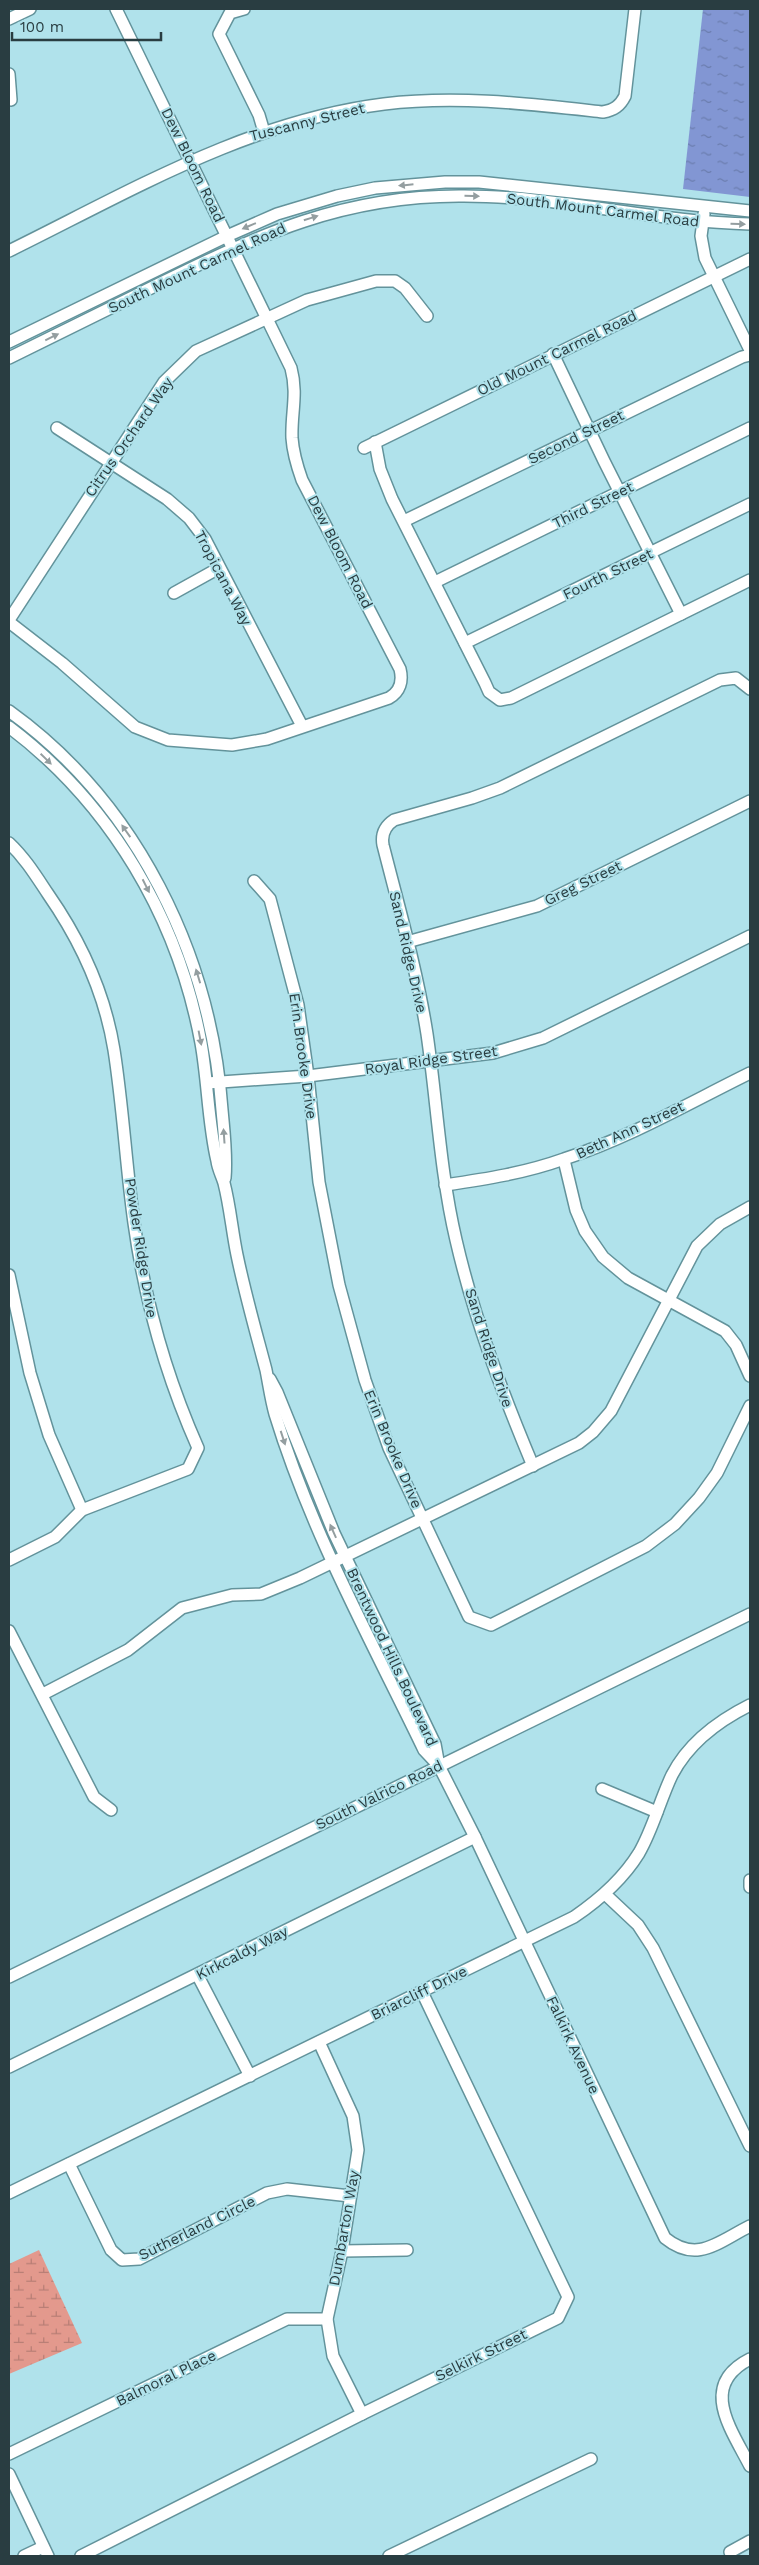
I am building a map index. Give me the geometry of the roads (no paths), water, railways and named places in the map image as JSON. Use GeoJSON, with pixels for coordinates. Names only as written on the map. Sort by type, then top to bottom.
{"type":"FeatureCollection","features":[{"type":"Feature","properties":{"kind":"street"},"geometry":{"type":"LineString","coordinates":[[9,19],[30,9]]}},
{"type":"Feature","properties":{"kind":"street","name":"Dew Bloom Road"},"geometry":{"type":"LineString","coordinates":[[9,621],[69,669],[135,726],[168,740],[232,745],[267,739],[389,698],[398,691],[401,674],[302,480],[294,457],[292,436],[296,386],[291,368],[116,9]]}},
{"type":"Feature","properties":{"kind":"street"},"geometry":{"type":"LineString","coordinates":[[244,9],[230,13],[219,34],[259,115],[264,132]]}},
{"type":"Feature","properties":{"kind":"street","name":"Tuscanny Street"},"geometry":{"type":"LineString","coordinates":[[9,251],[191,161],[264,132],[331,113],[410,102],[481,100],[603,112],[611,110],[622,102],[625,96],[635,9]]}},
{"type":"Feature","properties":{"kind":"street"},"geometry":{"type":"LineString","coordinates":[[9,74],[11,100]]}},
{"type":"Feature","properties":{"kind":"street","name":"South Mount Carmel Road"},"geometry":{"type":"LineString","coordinates":[[9,342],[227,236],[277,214],[337,196],[375,188],[445,182],[515,185],[705,208],[750,211]]}},
{"type":"Feature","properties":{"kind":"street","name":"South Mount Carmel Road"},"geometry":{"type":"LineString","coordinates":[[9,358],[265,234],[322,214],[378,202],[433,197],[500,197],[702,222],[750,224]]}},
{"type":"Feature","properties":{"kind":"street"},"geometry":{"type":"LineString","coordinates":[[705,208],[702,222],[702,250],[713,277],[750,350]]}},
{"type":"Feature","properties":{"kind":"street","name":"Old Mount Carmel Road"},"geometry":{"type":"LineString","coordinates":[[364,448],[750,259]]}},
{"type":"Feature","properties":{"kind":"street","name":"Citrus Orchard Way"},"geometry":{"type":"LineString","coordinates":[[9,621],[110,462],[164,382],[196,351],[307,300],[376,281],[394,281],[405,288],[427,316]]}},
{"type":"Feature","properties":{"kind":"street"},"geometry":{"type":"LineString","coordinates":[[553,354],[681,614]]}},
{"type":"Feature","properties":{"kind":"street","name":"Second Street"},"geometry":{"type":"LineString","coordinates":[[404,521],[742,357],[750,356]]}},
{"type":"Feature","properties":{"kind":"street","name":"Tropicana Way"},"geometry":{"type":"LineString","coordinates":[[57,428],[167,499],[189,518],[205,539],[302,726]]}},
{"type":"Feature","properties":{"kind":"street","name":"Third Street"},"geometry":{"type":"LineString","coordinates":[[435,582],[750,428]]}},
{"type":"Feature","properties":{"kind":"street"},"geometry":{"type":"LineString","coordinates":[[375,442],[382,475],[404,521],[489,692],[500,700],[511,698],[750,580]]}},
{"type":"Feature","properties":{"kind":"street","name":"Fourth Street"},"geometry":{"type":"LineString","coordinates":[[465,643],[750,504]]}},
{"type":"Feature","properties":{"kind":"street"},"geometry":{"type":"LineString","coordinates":[[174,593],[219,568]]}},
{"type":"Feature","properties":{"kind":"street","name":"Sand Ridge Drive"},"geometry":{"type":"LineString","coordinates":[[533,1466],[502,1392],[478,1323],[456,1240],[445,1185],[422,1004],[382,835],[389,823],[500,788],[724,678],[736,678],[750,689]]}},
{"type":"Feature","properties":{"kind":"street","name":"Brentwood Hills Boulevard"},"geometry":{"type":"LineString","coordinates":[[9,711],[50,745],[89,784],[122,825],[149,867],[173,912],[194,965],[213,1038],[220,1083],[226,1160],[224,1185]]}},
{"type":"Feature","properties":{"kind":"street","name":"Brentwood Hills Boulevard"},"geometry":{"type":"LineString","coordinates":[[9,727],[37,750],[79,792],[113,834],[142,878],[171,938],[197,1021],[217,1161],[224,1185],[239,1265],[266,1374],[269,1394],[290,1458],[333,1562],[424,1750],[439,1766]]}},
{"type":"Feature","properties":{"kind":"street","name":"Greg Street"},"geometry":{"type":"LineString","coordinates":[[408,942],[537,906],[750,801]]}},
{"type":"Feature","properties":{"kind":"street","name":"Powder Ridge Drive"},"geometry":{"type":"LineString","coordinates":[[9,843],[22,856],[67,922],[95,981],[114,1048],[134,1225],[154,1332],[179,1404],[198,1448],[188,1469],[82,1510],[54,1536],[9,1560]]}},
{"type":"Feature","properties":{"kind":"street","name":"Erin Brooke Drive"},"geometry":{"type":"LineString","coordinates":[[254,881],[270,899],[298,1005],[308,1076],[319,1182],[339,1286],[368,1389],[389,1448],[469,1617],[491,1625],[646,1546],[675,1524],[699,1498],[717,1473],[750,1406]]}},
{"type":"Feature","properties":{"kind":"street","name":"Royal Ridge Street"},"geometry":{"type":"LineString","coordinates":[[207,1083],[308,1076],[492,1053],[543,1038],[750,936]]}},
{"type":"Feature","properties":{"kind":"street","name":"Beth Ann Street"},"geometry":{"type":"LineString","coordinates":[[445,1185],[512,1174],[564,1160],[608,1143],[750,1073]]}},
{"type":"Feature","properties":{"kind":"street"},"geometry":{"type":"LineString","coordinates":[[564,1160],[576,1210],[585,1231],[603,1257],[628,1278],[725,1331],[736,1345],[750,1376]]}},
{"type":"Feature","properties":{"kind":"street"},"geometry":{"type":"LineString","coordinates":[[43,1694],[128,1650],[182,1608],[232,1595],[261,1594],[423,1520],[579,1443],[593,1432],[611,1411],[668,1300],[701,1242],[725,1220],[750,1208]]}},
{"type":"Feature","properties":{"kind":"street"},"geometry":{"type":"LineString","coordinates":[[9,1275],[30,1374],[49,1435],[82,1510]]}},
{"type":"Feature","properties":{"kind":"street","name":"Brentwood Hills Boulevard"},"geometry":{"type":"LineString","coordinates":[[266,1374],[277,1392],[314,1487],[345,1556],[435,1744],[439,1766]]}},
{"type":"Feature","properties":{"kind":"street","name":"South Valrico Road"},"geometry":{"type":"LineString","coordinates":[[9,1977],[439,1766],[749,1620]]}},
{"type":"Feature","properties":{"kind":"street"},"geometry":{"type":"LineString","coordinates":[[9,1631],[94,1796],[111,1810]]}},
{"type":"Feature","properties":{"kind":"street","name":"Briarcliff Drive"},"geometry":{"type":"LineString","coordinates":[[9,2193],[574,1917],[605,1894],[639,1853],[672,1775],[695,1743],[713,1727],[750,1705]]}},
{"type":"Feature","properties":{"kind":"street","name":"Falkirk Avenue"},"geometry":{"type":"LineString","coordinates":[[439,1766],[475,1837],[665,2238],[678,2248],[698,2252],[750,2226]]}},
{"type":"Feature","properties":{"kind":"street"},"geometry":{"type":"LineString","coordinates":[[602,1789],[657,1812]]}},
{"type":"Feature","properties":{"kind":"street","name":"Kirkcaldy Way"},"geometry":{"type":"LineString","coordinates":[[9,2067],[198,1976],[475,1837]]}},
{"type":"Feature","properties":{"kind":"street"},"geometry":{"type":"LineString","coordinates":[[750,1880],[750,1887]]}},
{"type":"Feature","properties":{"kind":"street"},"geometry":{"type":"LineString","coordinates":[[605,1894],[638,1924],[653,1948],[750,2146]]}},
{"type":"Feature","properties":{"kind":"street"},"geometry":{"type":"LineString","coordinates":[[198,1976],[250,2076]]}},
{"type":"Feature","properties":{"kind":"street","name":"Selkirk Street"},"geometry":{"type":"LineString","coordinates":[[81,2556],[362,2414],[558,2318],[568,2297],[422,1992]]}},
{"type":"Feature","properties":{"kind":"street","name":"Dumbarton Way"},"geometry":{"type":"LineString","coordinates":[[319,2042],[353,2116],[358,2150],[342,2251],[327,2319],[333,2356],[362,2414]]}},
{"type":"Feature","properties":{"kind":"street","name":"Sutherland Circle"},"geometry":{"type":"LineString","coordinates":[[69,2164],[111,2250],[122,2260],[139,2259],[267,2193],[287,2188],[350,2196]]}},
{"type":"Feature","properties":{"kind":"street"},"geometry":{"type":"LineString","coordinates":[[342,2251],[407,2250]]}},
{"type":"Feature","properties":{"kind":"street","name":"Balmoral Place"},"geometry":{"type":"LineString","coordinates":[[9,2454],[287,2319],[327,2319]]}},
{"type":"Feature","properties":{"kind":"street"},"geometry":{"type":"LineString","coordinates":[[750,2359],[736,2366],[724,2381],[721,2403],[750,2466]]}},
{"type":"Feature","properties":{"kind":"street"},"geometry":{"type":"LineString","coordinates":[[389,2556],[591,2459]]}},
{"type":"Feature","properties":{"kind":"street"},"geometry":{"type":"LineString","coordinates":[[9,2474],[45,2552],[24,2556]]}},
{"type":"Feature","properties":{"kind":"street"},"geometry":{"type":"LineString","coordinates":[[730,2552],[750,2542]]}},
{"type":"Feature","properties":{"kind":"water"},"geometry":{"type":"Polygon","coordinates":[[[703,9],[750,9],[750,197],[683,189],[703,9]]]}}]}
